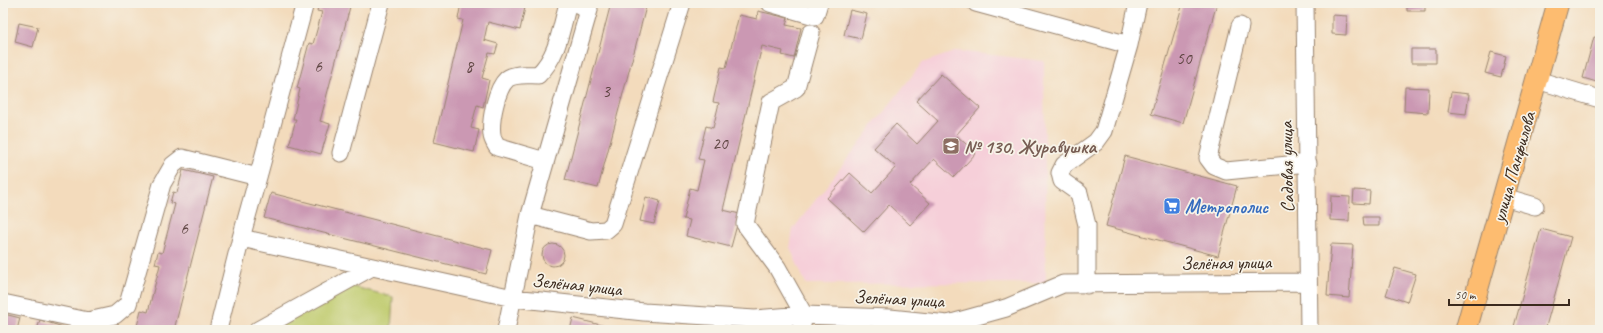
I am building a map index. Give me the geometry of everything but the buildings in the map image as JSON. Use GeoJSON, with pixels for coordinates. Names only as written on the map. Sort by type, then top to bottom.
{"type":"FeatureCollection","features":[{"type":"Feature","properties":{"kind":"main road","name":"улица Панфилова"},"geometry":{"type":"LineString","coordinates":[[1466,330],[1558,3]]}},
{"type":"Feature","properties":{"kind":"street"},"geometry":{"type":"LineString","coordinates":[[218,330],[241,238],[305,3]]}},
{"type":"Feature","properties":{"kind":"street"},"geometry":{"type":"LineString","coordinates":[[341,154],[381,3]]}},
{"type":"Feature","properties":{"kind":"street"},"geometry":{"type":"LineString","coordinates":[[545,161],[497,147],[492,137],[492,121],[499,89],[508,78],[521,75],[538,75],[547,67],[554,54],[568,3]]}},
{"type":"Feature","properties":{"kind":"street"},"geometry":{"type":"LineString","coordinates":[[241,238],[513,298],[530,215],[590,6],[572,3]]}},
{"type":"Feature","properties":{"kind":"street"},"geometry":{"type":"LineString","coordinates":[[530,215],[591,231],[606,230],[613,224],[682,3]]}},
{"type":"Feature","properties":{"kind":"street"},"geometry":{"type":"LineString","coordinates":[[770,3],[814,21],[796,88],[770,102],[745,224],[777,267],[802,322]]}},
{"type":"Feature","properties":{"kind":"street"},"geometry":{"type":"LineString","coordinates":[[976,3],[1129,45]]}},
{"type":"Feature","properties":{"kind":"street"},"geometry":{"type":"LineString","coordinates":[[1087,285],[1087,225],[1080,193],[1062,181],[1060,173],[1064,165],[1096,142],[1104,131],[1129,45],[1138,3]]}},
{"type":"Feature","properties":{"kind":"street","name":"Садовая улица"},"geometry":{"type":"LineString","coordinates":[[1304,3],[1308,163],[1309,330]]}},
{"type":"Feature","properties":{"kind":"street"},"geometry":{"type":"LineString","coordinates":[[1240,26],[1208,158],[1214,166],[1226,171],[1308,163]]}},
{"type":"Feature","properties":{"kind":"street"},"geometry":{"type":"LineString","coordinates":[[1537,80],[1600,100]]}},
{"type":"Feature","properties":{"kind":"street"},"geometry":{"type":"LineString","coordinates":[[3,303],[87,325],[115,314],[128,304],[162,184],[173,165],[182,158],[258,177]]}},
{"type":"Feature","properties":{"kind":"street"},"geometry":{"type":"LineString","coordinates":[[1504,197],[1535,206]]}},
{"type":"Feature","properties":{"kind":"street"},"geometry":{"type":"LineString","coordinates":[[258,330],[372,267]]}},
{"type":"Feature","properties":{"kind":"street","name":"Зелёная улица"},"geometry":{"type":"LineString","coordinates":[[506,330],[513,298],[753,325],[890,318],[948,324],[1000,310],[1063,284],[1308,282]]}},
{"type":"Feature","properties":{"kind":"shaded area","name":"№ 130, Журавушка"},"geometry":{"type":"Polygon","coordinates":[[[957,51],[1044,61],[1046,283],[806,284],[790,248],[793,229],[922,63],[957,51]]]}},
{"type":"Feature","properties":{"kind":"green space"},"geometry":{"type":"Polygon","coordinates":[[[331,281],[393,297],[391,330],[246,330],[331,281]]]}},
{"type":"Feature","properties":{"kind":"place","name":"№ 130, Журавушка"},"geometry":{"type":"Point","coordinates":[951,146]}},
{"type":"Feature","properties":{"kind":"place","name":"Метрополис"},"geometry":{"type":"Point","coordinates":[1172,206]}}]}
